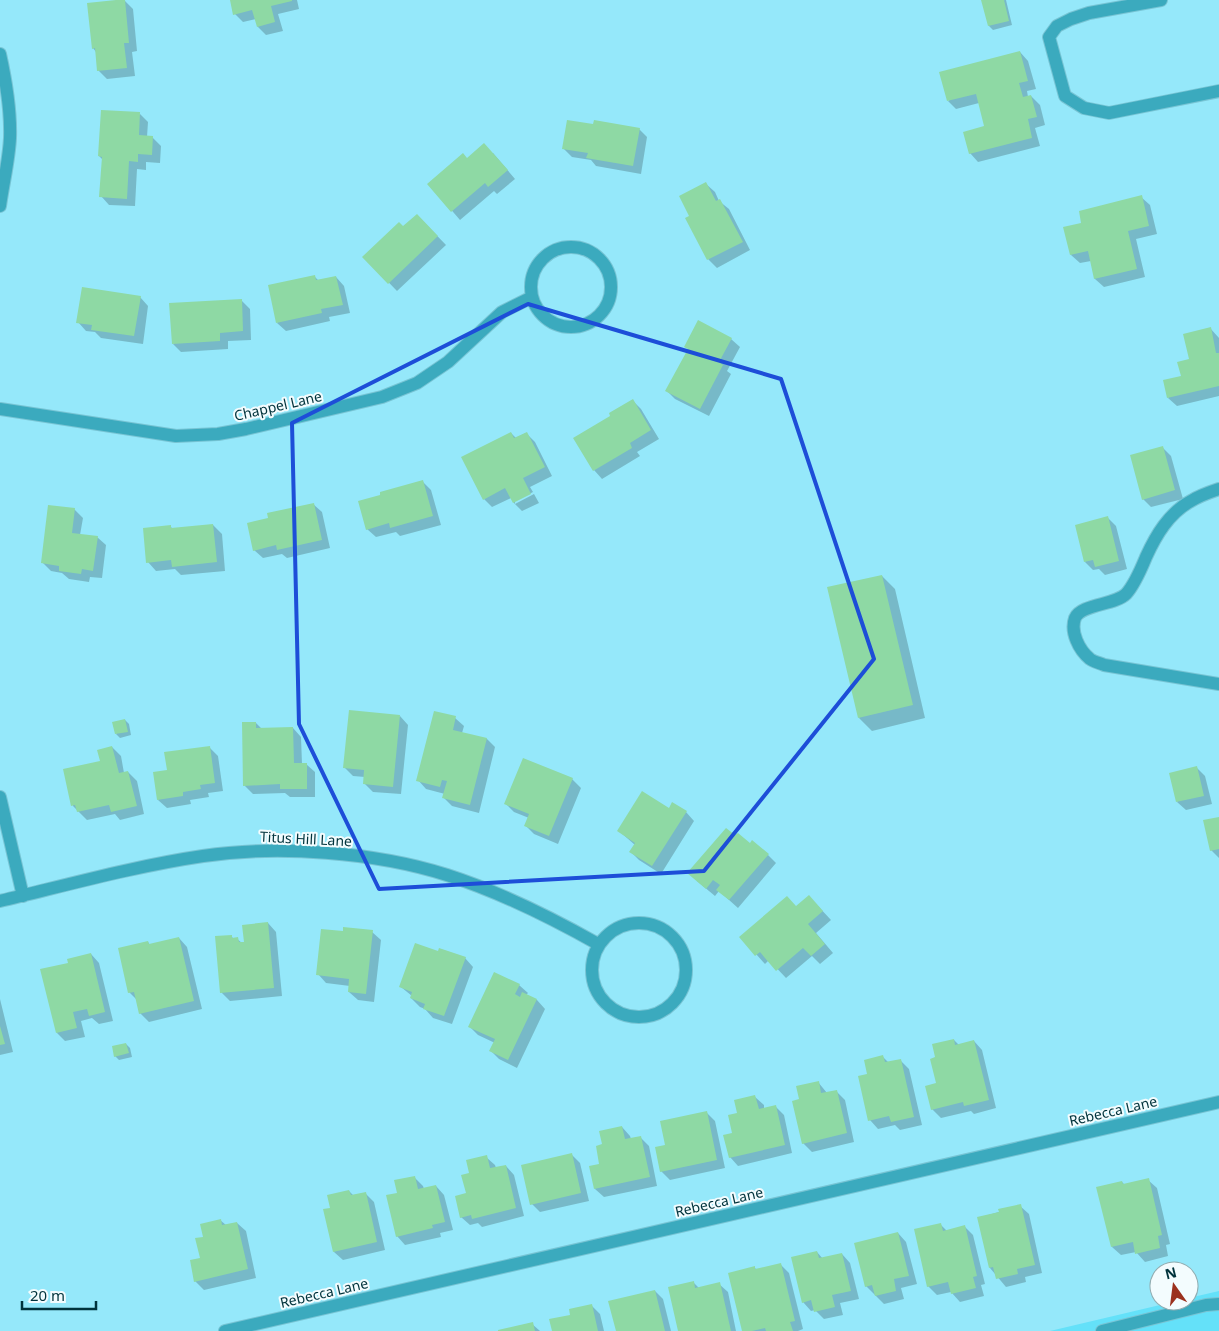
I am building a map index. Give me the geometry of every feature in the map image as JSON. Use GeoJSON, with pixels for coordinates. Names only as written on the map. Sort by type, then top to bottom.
{"type":"FeatureCollection","features":[{"type":"Feature","properties":{"kind":"street"},"geometry":{"type":"LineString","coordinates":[[1161,0],[1089,13],[1057,26],[1050,37],[1065,96],[1084,108],[1110,112],[1219,91]]}},
{"type":"Feature","properties":{"kind":"street"},"geometry":{"type":"LineString","coordinates":[[0,54],[5,76],[10,118],[10,140],[0,206]]}},
{"type":"Feature","properties":{"kind":"street"},"geometry":{"type":"LineString","coordinates":[[564,247],[578,247],[596,255],[608,270],[612,284],[605,309],[596,319],[584,325],[571,327],[558,325],[546,319],[537,309],[532,297],[532,277],[541,259],[552,251],[564,247]]}},
{"type":"Feature","properties":{"kind":"street","name":"Chappel Lane"},"geometry":{"type":"LineString","coordinates":[[0,409],[176,436],[218,434],[246,429],[382,397],[417,383],[448,362],[502,312],[532,297]]}},
{"type":"Feature","properties":{"kind":"street"},"geometry":{"type":"LineString","coordinates":[[1219,488],[1190,501],[1167,520],[1147,554],[1138,576],[1125,595],[1083,610],[1076,616],[1073,628],[1076,639],[1090,659],[1104,665],[1219,684]]}},
{"type":"Feature","properties":{"kind":"street"},"geometry":{"type":"LineString","coordinates":[[0,797],[23,896]]}},
{"type":"Feature","properties":{"kind":"street","name":"Titus Hill Lane"},"geometry":{"type":"LineString","coordinates":[[0,901],[153,865],[204,856],[251,852],[301,851],[350,855],[400,863],[447,875],[537,910],[598,944]]}},
{"type":"Feature","properties":{"kind":"street"},"geometry":{"type":"LineString","coordinates":[[641,922],[657,926],[671,935],[681,948],[686,963],[685,980],[679,995],[668,1008],[653,1015],[636,1017],[620,1014],[606,1005],[596,992],[591,976],[592,959],[598,944],[610,932],[624,924],[641,922]]}},
{"type":"Feature","properties":{"kind":"street","name":"Rebecca Lane"},"geometry":{"type":"LineString","coordinates":[[225,1331],[1219,1102]]}},
{"type":"Feature","properties":{"kind":"street"},"geometry":{"type":"LineString","coordinates":[[1102,1331],[1206,1305],[1219,1304]]}},
{"type":"Feature","properties":{"kind":"highlighted area"},"geometry":{"type":"Polygon","coordinates":[[[528,304],[781,379],[874,659],[704,871],[379,889],[299,724],[292,423],[528,304]]]}},
{"type":"Feature","properties":{"kind":"shaded area"},"geometry":{"type":"Polygon","coordinates":[[[1219,1291],[1219,1331],[1050,1331],[1149,1308],[1149,1311],[1199,1311],[1199,1296],[1219,1291]]]}},
{"type":"Feature","properties":{"kind":"building"},"geometry":{"type":"Polygon","coordinates":[[[125,0],[129,43],[124,43],[127,68],[97,71],[95,48],[92,49],[87,3],[125,0]]]}},
{"type":"Feature","properties":{"kind":"building"},"geometry":{"type":"Polygon","coordinates":[[[230,0],[292,1],[271,6],[275,22],[257,27],[252,10],[233,15],[230,0]]]}},
{"type":"Feature","properties":{"kind":"building"},"geometry":{"type":"Polygon","coordinates":[[[981,0],[1004,0],[1009,21],[988,26],[981,0]]]}},
{"type":"Feature","properties":{"kind":"building"},"geometry":{"type":"Polygon","coordinates":[[[1020,51],[1028,81],[1019,83],[1023,97],[1031,95],[1037,117],[1028,119],[1032,138],[969,154],[963,132],[984,126],[976,94],[947,101],[939,72],[1020,51]]]}},
{"type":"Feature","properties":{"kind":"building"},"geometry":{"type":"Polygon","coordinates":[[[101,110],[140,112],[139,135],[153,136],[152,155],[138,154],[138,162],[129,161],[127,199],[99,197],[102,157],[98,156],[101,110]]]}},
{"type":"Feature","properties":{"kind":"building"},"geometry":{"type":"Polygon","coordinates":[[[567,120],[593,124],[594,120],[640,128],[633,166],[586,158],[588,153],[562,149],[567,120]]]}},
{"type":"Feature","properties":{"kind":"building"},"geometry":{"type":"Polygon","coordinates":[[[484,143],[508,170],[488,187],[485,183],[451,212],[427,184],[463,153],[467,158],[484,143]]]}},
{"type":"Feature","properties":{"kind":"building"},"geometry":{"type":"Polygon","coordinates":[[[706,182],[716,201],[720,199],[743,242],[707,260],[685,218],[689,216],[679,196],[706,182]]]}},
{"type":"Feature","properties":{"kind":"building"},"geometry":{"type":"Polygon","coordinates":[[[1142,195],[1149,226],[1128,231],[1137,269],[1094,279],[1088,251],[1070,255],[1063,227],[1081,223],[1079,211],[1142,195]]]}},
{"type":"Feature","properties":{"kind":"building"},"geometry":{"type":"Polygon","coordinates":[[[417,214],[438,236],[388,284],[362,257],[399,222],[403,226],[417,214]]]}},
{"type":"Feature","properties":{"kind":"building"},"geometry":{"type":"Polygon","coordinates":[[[315,275],[316,280],[336,276],[343,305],[321,309],[322,313],[276,323],[268,285],[315,275]]]}},
{"type":"Feature","properties":{"kind":"building"},"geometry":{"type":"Polygon","coordinates":[[[82,287],[141,296],[134,336],[91,330],[92,325],[76,323],[82,287]]]}},
{"type":"Feature","properties":{"kind":"building"},"geometry":{"type":"Polygon","coordinates":[[[242,299],[243,331],[220,333],[220,341],[172,344],[169,303],[242,299]]]}},
{"type":"Feature","properties":{"kind":"building"},"geometry":{"type":"Polygon","coordinates":[[[698,320],[732,338],[719,362],[723,365],[700,409],[665,391],[688,349],[684,347],[698,320]]]}},
{"type":"Feature","properties":{"kind":"building"},"geometry":{"type":"Polygon","coordinates":[[[1211,327],[1216,353],[1219,353],[1219,386],[1167,398],[1163,380],[1181,376],[1177,362],[1189,359],[1183,334],[1211,327]]]}},
{"type":"Feature","properties":{"kind":"building"},"geometry":{"type":"Polygon","coordinates":[[[633,399],[651,430],[630,443],[632,448],[593,471],[573,438],[610,416],[609,413],[633,399]]]}},
{"type":"Feature","properties":{"kind":"building"},"geometry":{"type":"Polygon","coordinates":[[[511,432],[514,438],[527,432],[545,467],[523,478],[531,494],[513,503],[505,488],[483,500],[461,457],[511,432]]]}},
{"type":"Feature","properties":{"kind":"building"},"geometry":{"type":"Polygon","coordinates":[[[1163,446],[1175,490],[1142,500],[1130,455],[1163,446]]]}},
{"type":"Feature","properties":{"kind":"building"},"geometry":{"type":"Polygon","coordinates":[[[423,480],[433,516],[390,528],[389,523],[366,530],[358,501],[380,495],[380,492],[423,480]]]}},
{"type":"Feature","properties":{"kind":"building"},"geometry":{"type":"Polygon","coordinates":[[[314,503],[322,540],[277,550],[276,545],[253,551],[247,523],[268,518],[267,513],[314,503]]]}},
{"type":"Feature","properties":{"kind":"building"},"geometry":{"type":"Polygon","coordinates":[[[48,505],[75,508],[72,533],[98,536],[93,571],[82,569],[81,574],[59,571],[59,566],[41,563],[48,505]]]}},
{"type":"Feature","properties":{"kind":"building"},"geometry":{"type":"Polygon","coordinates":[[[1108,516],[1119,561],[1095,567],[1093,560],[1084,562],[1075,525],[1108,516]]]}},
{"type":"Feature","properties":{"kind":"building"},"geometry":{"type":"Polygon","coordinates":[[[213,524],[217,562],[172,567],[171,560],[146,563],[143,528],[171,525],[171,528],[213,524]]]}},
{"type":"Feature","properties":{"kind":"building"},"geometry":{"type":"Polygon","coordinates":[[[882,575],[913,705],[858,718],[827,587],[882,575]]]}},
{"type":"Feature","properties":{"kind":"building"},"geometry":{"type":"Polygon","coordinates":[[[349,710],[400,715],[393,787],[363,784],[364,770],[343,768],[349,710]]]}},
{"type":"Feature","properties":{"kind":"building"},"geometry":{"type":"Polygon","coordinates":[[[434,711],[456,716],[453,730],[487,738],[470,805],[442,798],[447,781],[442,780],[440,787],[416,781],[434,711]]]}},
{"type":"Feature","properties":{"kind":"building"},"geometry":{"type":"Polygon","coordinates":[[[125,719],[128,732],[115,734],[112,722],[125,719]]]}},
{"type":"Feature","properties":{"kind":"building"},"geometry":{"type":"Polygon","coordinates":[[[242,722],[256,722],[256,728],[293,727],[294,763],[307,763],[307,789],[280,789],[280,784],[243,786],[242,722]]]}},
{"type":"Feature","properties":{"kind":"building"},"geometry":{"type":"Polygon","coordinates":[[[112,746],[119,773],[128,771],[137,806],[111,812],[109,805],[77,812],[75,805],[71,806],[63,769],[100,761],[97,750],[112,746]]]}},
{"type":"Feature","properties":{"kind":"building"},"geometry":{"type":"Polygon","coordinates":[[[210,746],[215,783],[200,785],[201,789],[183,792],[183,796],[157,800],[153,772],[167,770],[164,752],[210,746]]]}},
{"type":"Feature","properties":{"kind":"building"},"geometry":{"type":"Polygon","coordinates":[[[523,758],[573,778],[549,836],[524,826],[529,814],[504,804],[523,758]]]}},
{"type":"Feature","properties":{"kind":"building"},"geometry":{"type":"Polygon","coordinates":[[[1197,766],[1204,796],[1176,802],[1169,773],[1197,766]]]}},
{"type":"Feature","properties":{"kind":"building"},"geometry":{"type":"Polygon","coordinates":[[[642,791],[669,808],[672,802],[687,811],[652,866],[629,852],[635,843],[617,831],[642,791]]]}},
{"type":"Feature","properties":{"kind":"building"},"geometry":{"type":"Polygon","coordinates":[[[1219,817],[1219,849],[1210,851],[1203,820],[1219,817]]]}},
{"type":"Feature","properties":{"kind":"building"},"geometry":{"type":"Polygon","coordinates":[[[726,828],[735,835],[738,833],[750,843],[752,840],[769,854],[729,900],[716,890],[720,885],[713,880],[706,889],[687,873],[726,828]]]}},
{"type":"Feature","properties":{"kind":"building"},"geometry":{"type":"Polygon","coordinates":[[[809,895],[823,911],[808,924],[825,944],[811,956],[803,948],[776,971],[760,952],[755,956],[739,937],[787,896],[796,906],[809,895]]]}},
{"type":"Feature","properties":{"kind":"building"},"geometry":{"type":"Polygon","coordinates":[[[268,922],[274,988],[220,993],[215,936],[232,935],[232,938],[238,937],[239,942],[244,942],[242,925],[268,922]]]}},
{"type":"Feature","properties":{"kind":"building"},"geometry":{"type":"Polygon","coordinates":[[[343,927],[373,930],[366,994],[348,992],[349,979],[316,975],[321,929],[343,931],[343,927]]]}},
{"type":"Feature","properties":{"kind":"building"},"geometry":{"type":"Polygon","coordinates":[[[179,937],[194,1001],[139,1014],[134,992],[128,993],[118,948],[148,941],[149,944],[179,937]]]}},
{"type":"Feature","properties":{"kind":"building"},"geometry":{"type":"Polygon","coordinates":[[[415,943],[438,951],[439,948],[466,957],[444,1016],[423,1009],[425,1004],[410,998],[412,992],[399,987],[415,943]]]}},
{"type":"Feature","properties":{"kind":"building"},"geometry":{"type":"Polygon","coordinates":[[[91,953],[105,1012],[89,1016],[87,1009],[73,1012],[77,1028],[56,1033],[40,969],[68,963],[67,959],[91,953]]]}},
{"type":"Feature","properties":{"kind":"building"},"geometry":{"type":"Polygon","coordinates":[[[494,972],[520,984],[515,994],[520,997],[522,992],[537,999],[508,1060],[489,1051],[495,1039],[468,1027],[494,972]]]}},
{"type":"Feature","properties":{"kind":"building"},"geometry":{"type":"Polygon","coordinates":[[[0,1026],[5,1044],[0,1045],[0,1026]]]}},
{"type":"Feature","properties":{"kind":"building"},"geometry":{"type":"Polygon","coordinates":[[[954,1039],[955,1045],[974,1040],[989,1100],[964,1106],[963,1102],[931,1110],[925,1086],[936,1083],[930,1059],[935,1057],[932,1044],[954,1039]]]}},
{"type":"Feature","properties":{"kind":"building"},"geometry":{"type":"Polygon","coordinates":[[[126,1043],[129,1053],[114,1057],[112,1046],[126,1043]]]}},
{"type":"Feature","properties":{"kind":"building"},"geometry":{"type":"Polygon","coordinates":[[[883,1055],[885,1062],[901,1059],[914,1117],[891,1122],[889,1116],[868,1121],[858,1076],[867,1074],[864,1060],[883,1055]]]}},
{"type":"Feature","properties":{"kind":"building"},"geometry":{"type":"Polygon","coordinates":[[[819,1081],[821,1093],[837,1090],[847,1133],[802,1144],[792,1101],[799,1099],[796,1086],[819,1081]]]}},
{"type":"Feature","properties":{"kind":"building"},"geometry":{"type":"Polygon","coordinates":[[[755,1095],[759,1109],[776,1105],[785,1145],[729,1158],[723,1135],[732,1133],[728,1115],[737,1113],[734,1100],[755,1095]]]}},
{"type":"Feature","properties":{"kind":"building"},"geometry":{"type":"Polygon","coordinates":[[[707,1111],[717,1160],[660,1172],[655,1147],[665,1145],[660,1121],[707,1111]]]}},
{"type":"Feature","properties":{"kind":"building"},"geometry":{"type":"Polygon","coordinates":[[[622,1126],[625,1139],[641,1136],[650,1177],[594,1189],[589,1166],[599,1164],[596,1146],[602,1144],[599,1131],[622,1126]]]}},
{"type":"Feature","properties":{"kind":"building"},"geometry":{"type":"Polygon","coordinates":[[[572,1153],[581,1193],[530,1205],[521,1165],[572,1153]]]}},
{"type":"Feature","properties":{"kind":"building"},"geometry":{"type":"Polygon","coordinates":[[[487,1155],[490,1168],[506,1165],[516,1208],[472,1219],[471,1215],[460,1218],[455,1196],[466,1193],[461,1175],[469,1173],[466,1160],[487,1155]]]}},
{"type":"Feature","properties":{"kind":"building"},"geometry":{"type":"Polygon","coordinates":[[[415,1176],[418,1189],[436,1185],[445,1222],[432,1225],[433,1228],[396,1237],[386,1195],[397,1193],[394,1180],[415,1176]]]}},
{"type":"Feature","properties":{"kind":"building"},"geometry":{"type":"Polygon","coordinates":[[[1149,1178],[1162,1235],[1158,1236],[1160,1248],[1135,1254],[1133,1242],[1111,1247],[1096,1187],[1122,1181],[1123,1184],[1149,1178]]]}},
{"type":"Feature","properties":{"kind":"building"},"geometry":{"type":"Polygon","coordinates":[[[349,1190],[351,1195],[366,1192],[377,1242],[333,1252],[323,1209],[330,1208],[327,1195],[349,1190]]]}},
{"type":"Feature","properties":{"kind":"building"},"geometry":{"type":"Polygon","coordinates":[[[1021,1204],[1035,1265],[1017,1269],[1018,1274],[996,1279],[993,1267],[989,1268],[977,1217],[999,1212],[998,1209],[1021,1204]]]}},
{"type":"Feature","properties":{"kind":"building"},"geometry":{"type":"Polygon","coordinates":[[[221,1219],[222,1225],[237,1222],[248,1269],[194,1282],[190,1260],[200,1258],[195,1238],[203,1237],[200,1224],[221,1219]]]}},
{"type":"Feature","properties":{"kind":"building"},"geometry":{"type":"Polygon","coordinates":[[[941,1223],[943,1231],[965,1225],[977,1276],[973,1277],[976,1288],[951,1294],[948,1282],[927,1287],[914,1229],[941,1223]]]}},
{"type":"Feature","properties":{"kind":"building"},"geometry":{"type":"Polygon","coordinates":[[[898,1232],[909,1276],[894,1279],[896,1291],[875,1296],[872,1285],[865,1287],[854,1243],[898,1232]]]}},
{"type":"Feature","properties":{"kind":"building"},"geometry":{"type":"Polygon","coordinates":[[[817,1251],[819,1258],[842,1253],[851,1291],[832,1295],[835,1307],[814,1312],[811,1300],[802,1303],[791,1257],[817,1251]]]}},
{"type":"Feature","properties":{"kind":"building"},"geometry":{"type":"Polygon","coordinates":[[[781,1263],[795,1321],[790,1322],[793,1331],[766,1331],[765,1328],[742,1331],[728,1273],[755,1266],[755,1269],[781,1263]]]}},
{"type":"Feature","properties":{"kind":"building"},"geometry":{"type":"Polygon","coordinates":[[[694,1281],[695,1288],[720,1282],[731,1331],[678,1331],[668,1287],[694,1281]]]}},
{"type":"Feature","properties":{"kind":"building"},"geometry":{"type":"Polygon","coordinates":[[[655,1290],[665,1331],[616,1331],[608,1301],[655,1290]]]}},
{"type":"Feature","properties":{"kind":"building"},"geometry":{"type":"Polygon","coordinates":[[[592,1304],[598,1331],[552,1331],[549,1319],[570,1315],[569,1309],[592,1304]]]}},
{"type":"Feature","properties":{"kind":"building"},"geometry":{"type":"Polygon","coordinates":[[[533,1322],[535,1331],[498,1331],[498,1330],[533,1322]]]}}]}
